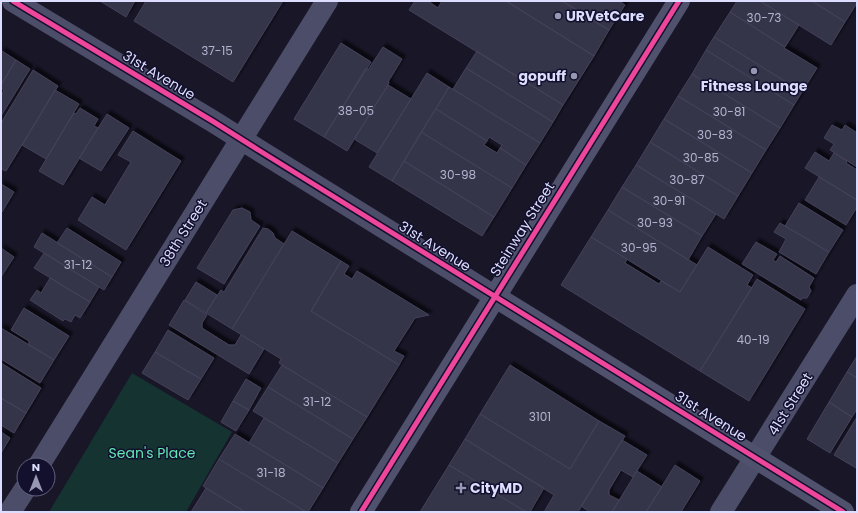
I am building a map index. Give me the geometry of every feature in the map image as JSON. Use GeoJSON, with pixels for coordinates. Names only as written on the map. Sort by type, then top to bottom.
{"type":"FeatureCollection","features":[{"type":"Feature","properties":{"kind":"street","name":"31st Avenue"},"geometry":{"type":"LineString","coordinates":[[13,1],[241,139],[844,512]]}},
{"type":"Feature","properties":{"kind":"street","name":"38th Street"},"geometry":{"type":"LineString","coordinates":[[45,457],[326,1]]}},
{"type":"Feature","properties":{"kind":"street","name":"Steinway Street"},"geometry":{"type":"LineString","coordinates":[[361,512],[494,296],[679,1]]}},
{"type":"Feature","properties":{"kind":"street","name":"41st Street"},"geometry":{"type":"LineString","coordinates":[[721,512],[857,295]]}},
{"type":"Feature","properties":{"kind":"street"},"geometry":{"type":"LineString","coordinates":[[10,512],[20,497]]}},
{"type":"Feature","properties":{"kind":"green space","name":"Sean's Place"},"geometry":{"type":"Polygon","coordinates":[[[132,373],[232,432],[186,512],[49,512],[132,373]]]}},
{"type":"Feature","properties":{"kind":"building"},"geometry":{"type":"Polygon","coordinates":[[[100,1],[135,1],[126,17],[100,1]]]}},
{"type":"Feature","properties":{"kind":"building"},"geometry":{"type":"Polygon","coordinates":[[[146,1],[283,1],[233,82],[134,21],[146,1]]]}},
{"type":"Feature","properties":{"kind":"building"},"geometry":{"type":"Polygon","coordinates":[[[415,1],[428,1],[438,8],[442,1],[506,1],[594,56],[563,105],[409,10],[415,1]]]}},
{"type":"Feature","properties":{"kind":"building","name":"URVetCare"},"geometry":{"type":"Polygon","coordinates":[[[506,1],[562,1],[609,30],[594,56],[506,1]]]}},
{"type":"Feature","properties":{"kind":"building"},"geometry":{"type":"Polygon","coordinates":[[[562,1],[619,1],[625,5],[609,30],[562,1]]]}},
{"type":"Feature","properties":{"kind":"building"},"geometry":{"type":"Polygon","coordinates":[[[737,1],[760,1],[799,25],[785,47],[730,12],[737,1]]]}},
{"type":"Feature","properties":{"kind":"building"},"geometry":{"type":"Polygon","coordinates":[[[760,1],[812,1],[845,22],[831,45],[760,1]]]}},
{"type":"Feature","properties":{"kind":"building"},"geometry":{"type":"Polygon","coordinates":[[[812,1],[857,1],[857,3],[845,22],[812,1]]]}},
{"type":"Feature","properties":{"kind":"building"},"geometry":{"type":"Polygon","coordinates":[[[730,12],[817,68],[802,92],[714,37],[730,12]]]}},
{"type":"Feature","properties":{"kind":"building","name":"Fitness Lounge"},"geometry":{"type":"Polygon","coordinates":[[[714,37],[802,92],[794,105],[706,50],[714,37]]]}},
{"type":"Feature","properties":{"kind":"building"},"geometry":{"type":"Polygon","coordinates":[[[341,43],[371,62],[324,137],[294,119],[341,43]]]}},
{"type":"Feature","properties":{"kind":"building"},"geometry":{"type":"Polygon","coordinates":[[[383,47],[402,59],[388,82],[388,85],[347,151],[324,137],[366,68],[368,70],[383,47]]]}},
{"type":"Feature","properties":{"kind":"building"},"geometry":{"type":"Polygon","coordinates":[[[706,50],[794,105],[780,128],[692,74],[706,50]]]}},
{"type":"Feature","properties":{"kind":"building"},"geometry":{"type":"Polygon","coordinates":[[[2,51],[16,60],[1,85],[1,53],[2,51]]]}},
{"type":"Feature","properties":{"kind":"building"},"geometry":{"type":"Polygon","coordinates":[[[477,51],[563,105],[553,122],[466,68],[477,51]]]}},
{"type":"Feature","properties":{"kind":"building"},"geometry":{"type":"Polygon","coordinates":[[[16,60],[30,69],[1,116],[1,96],[4,90],[1,88],[1,85],[16,60]]]}},
{"type":"Feature","properties":{"kind":"building"},"geometry":{"type":"Polygon","coordinates":[[[466,68],[553,122],[540,143],[453,89],[466,68]]]}},
{"type":"Feature","properties":{"kind":"building"},"geometry":{"type":"Polygon","coordinates":[[[33,70],[58,86],[6,171],[1,169],[1,123],[33,70]]]}},
{"type":"Feature","properties":{"kind":"building"},"geometry":{"type":"Polygon","coordinates":[[[427,73],[449,87],[392,181],[369,167],[427,73]]]}},
{"type":"Feature","properties":{"kind":"building"},"geometry":{"type":"Polygon","coordinates":[[[692,74],[780,128],[766,150],[678,96],[692,74]]]}},
{"type":"Feature","properties":{"kind":"building"},"geometry":{"type":"Polygon","coordinates":[[[388,85],[411,99],[377,153],[354,139],[388,85]]]}},
{"type":"Feature","properties":{"kind":"building"},"geometry":{"type":"Polygon","coordinates":[[[449,87],[540,143],[526,165],[500,148],[502,145],[489,137],[487,141],[436,109],[449,87]]]}},
{"type":"Feature","properties":{"kind":"building"},"geometry":{"type":"Polygon","coordinates":[[[55,90],[79,104],[46,159],[22,145],[55,90]]]}},
{"type":"Feature","properties":{"kind":"building"},"geometry":{"type":"Polygon","coordinates":[[[678,96],[766,150],[752,173],[664,119],[678,96]]]}},
{"type":"Feature","properties":{"kind":"building"},"geometry":{"type":"Polygon","coordinates":[[[80,108],[98,119],[94,126],[98,128],[63,185],[39,171],[74,113],[76,114],[80,108]]]}},
{"type":"Feature","properties":{"kind":"building"},"geometry":{"type":"Polygon","coordinates":[[[436,109],[487,141],[484,145],[497,153],[500,148],[526,165],[512,188],[421,132],[436,109]]]}},
{"type":"Feature","properties":{"kind":"building"},"geometry":{"type":"Polygon","coordinates":[[[107,114],[129,128],[101,171],[79,158],[107,114]]]}},
{"type":"Feature","properties":{"kind":"building"},"geometry":{"type":"Polygon","coordinates":[[[664,119],[752,173],[738,196],[650,142],[664,119]]]}},
{"type":"Feature","properties":{"kind":"building"},"geometry":{"type":"Polygon","coordinates":[[[832,125],[842,130],[845,125],[857,133],[857,167],[830,150],[834,144],[824,138],[832,125]]]}},
{"type":"Feature","properties":{"kind":"building"},"geometry":{"type":"Polygon","coordinates":[[[133,131],[181,161],[126,250],[78,220],[92,197],[105,205],[131,162],[118,155],[133,131]]]}},
{"type":"Feature","properties":{"kind":"building"},"geometry":{"type":"Polygon","coordinates":[[[421,132],[512,188],[494,217],[404,161],[421,132]]]}},
{"type":"Feature","properties":{"kind":"building"},"geometry":{"type":"Polygon","coordinates":[[[650,142],[738,196],[724,219],[636,165],[650,142]]]}},
{"type":"Feature","properties":{"kind":"building"},"geometry":{"type":"Polygon","coordinates":[[[815,152],[829,161],[834,153],[847,161],[846,163],[857,170],[857,200],[805,168],[815,152]]]}},
{"type":"Feature","properties":{"kind":"building"},"geometry":{"type":"Polygon","coordinates":[[[404,161],[494,217],[482,236],[392,181],[404,161]]]}},
{"type":"Feature","properties":{"kind":"building"},"geometry":{"type":"Polygon","coordinates":[[[636,165],[716,214],[702,236],[622,187],[636,165]]]}},
{"type":"Feature","properties":{"kind":"building"},"geometry":{"type":"Polygon","coordinates":[[[819,177],[857,200],[857,207],[846,225],[805,200],[819,177]]]}},
{"type":"Feature","properties":{"kind":"building"},"geometry":{"type":"Polygon","coordinates":[[[1,184],[14,192],[2,212],[1,211],[1,184]]]}},
{"type":"Feature","properties":{"kind":"building"},"geometry":{"type":"Polygon","coordinates":[[[622,187],[702,236],[688,260],[608,210],[622,187]]]}},
{"type":"Feature","properties":{"kind":"building"},"geometry":{"type":"Polygon","coordinates":[[[799,203],[843,230],[829,252],[785,226],[799,203]]]}},
{"type":"Feature","properties":{"kind":"building"},"geometry":{"type":"Polygon","coordinates":[[[242,208],[250,212],[251,220],[260,226],[224,284],[197,268],[233,210],[242,208]]]}},
{"type":"Feature","properties":{"kind":"building"},"geometry":{"type":"Polygon","coordinates":[[[608,210],[697,265],[680,292],[591,237],[608,210]]]}},
{"type":"Feature","properties":{"kind":"building"},"geometry":{"type":"Polygon","coordinates":[[[780,223],[829,252],[816,274],[779,252],[786,239],[774,232],[780,223]]]}},
{"type":"Feature","properties":{"kind":"building"},"geometry":{"type":"Polygon","coordinates":[[[67,228],[121,262],[112,277],[57,243],[67,228]]]}},
{"type":"Feature","properties":{"kind":"building"},"geometry":{"type":"Polygon","coordinates":[[[263,228],[268,229],[273,233],[275,238],[284,244],[232,329],[206,313],[221,290],[224,292],[263,228]]]}},
{"type":"Feature","properties":{"kind":"building"},"geometry":{"type":"Polygon","coordinates":[[[292,231],[341,261],[311,311],[399,365],[367,417],[282,365],[279,363],[281,359],[232,329],[292,231]]]}},
{"type":"Feature","properties":{"kind":"building"},"geometry":{"type":"Polygon","coordinates":[[[42,233],[112,277],[104,290],[34,247],[42,233]]]}},
{"type":"Feature","properties":{"kind":"building"},"geometry":{"type":"Polygon","coordinates":[[[591,237],[627,259],[625,263],[659,284],[661,281],[680,292],[708,247],[753,275],[747,285],[752,288],[700,371],[561,285],[591,237]]]}},
{"type":"Feature","properties":{"kind":"building"},"geometry":{"type":"Polygon","coordinates":[[[756,242],[777,254],[773,260],[776,262],[780,256],[814,278],[809,287],[811,291],[807,298],[802,298],[801,300],[742,264],[756,242]]]}},
{"type":"Feature","properties":{"kind":"building"},"geometry":{"type":"Polygon","coordinates":[[[1,248],[14,257],[1,277],[1,248]]]}},
{"type":"Feature","properties":{"kind":"building"},"geometry":{"type":"Polygon","coordinates":[[[44,253],[99,287],[90,302],[34,268],[44,253]]]}},
{"type":"Feature","properties":{"kind":"building"},"geometry":{"type":"Polygon","coordinates":[[[341,261],[349,266],[344,274],[352,279],[357,271],[429,315],[415,318],[394,351],[404,356],[399,365],[311,311],[341,261]]]}},
{"type":"Feature","properties":{"kind":"building"},"geometry":{"type":"Polygon","coordinates":[[[50,278],[90,302],[80,318],[75,315],[71,322],[65,319],[63,321],[30,300],[37,290],[41,293],[50,278]]]}},
{"type":"Feature","properties":{"kind":"building"},"geometry":{"type":"Polygon","coordinates":[[[757,279],[805,309],[749,401],[700,371],[757,279]]]}},
{"type":"Feature","properties":{"kind":"building"},"geometry":{"type":"Polygon","coordinates":[[[196,282],[217,295],[206,313],[185,300],[196,282]]]}},
{"type":"Feature","properties":{"kind":"building"},"geometry":{"type":"Polygon","coordinates":[[[184,300],[207,315],[202,323],[202,328],[229,345],[235,345],[241,335],[264,349],[249,374],[169,325],[184,300]]]}},
{"type":"Feature","properties":{"kind":"building"},"geometry":{"type":"Polygon","coordinates":[[[24,308],[69,336],[54,360],[29,345],[29,341],[11,330],[24,308]]]}},
{"type":"Feature","properties":{"kind":"building"},"geometry":{"type":"Polygon","coordinates":[[[1,328],[54,360],[40,383],[1,359],[1,328]]]}},
{"type":"Feature","properties":{"kind":"building"},"geometry":{"type":"Polygon","coordinates":[[[168,330],[214,358],[201,379],[155,352],[168,330]]]}},
{"type":"Feature","properties":{"kind":"building"},"geometry":{"type":"Polygon","coordinates":[[[155,352],[201,379],[188,400],[142,373],[155,352]]]}},
{"type":"Feature","properties":{"kind":"building"},"geometry":{"type":"Polygon","coordinates":[[[857,356],[857,378],[847,372],[857,356]]]}},
{"type":"Feature","properties":{"kind":"building"},"geometry":{"type":"Polygon","coordinates":[[[1,363],[41,388],[26,413],[1,398],[1,363]]]}},
{"type":"Feature","properties":{"kind":"building"},"geometry":{"type":"Polygon","coordinates":[[[282,365],[367,417],[353,439],[268,387],[282,365]]]}},
{"type":"Feature","properties":{"kind":"building"},"geometry":{"type":"Polygon","coordinates":[[[510,365],[599,421],[570,469],[480,414],[510,365]]]}},
{"type":"Feature","properties":{"kind":"building"},"geometry":{"type":"Polygon","coordinates":[[[847,372],[857,378],[857,409],[852,417],[829,402],[847,372]]]}},
{"type":"Feature","properties":{"kind":"building"},"geometry":{"type":"Polygon","coordinates":[[[246,379],[261,388],[249,410],[233,401],[246,379]]]}},
{"type":"Feature","properties":{"kind":"building"},"geometry":{"type":"Polygon","coordinates":[[[268,387],[353,439],[338,463],[253,411],[268,387]]]}},
{"type":"Feature","properties":{"kind":"building"},"geometry":{"type":"Polygon","coordinates":[[[1,398],[26,413],[14,433],[1,425],[1,398]]]}},
{"type":"Feature","properties":{"kind":"building"},"geometry":{"type":"Polygon","coordinates":[[[233,401],[249,410],[236,431],[221,422],[233,401]]]}},
{"type":"Feature","properties":{"kind":"building"},"geometry":{"type":"Polygon","coordinates":[[[829,402],[852,417],[830,453],[807,439],[829,402]]]}},
{"type":"Feature","properties":{"kind":"building"},"geometry":{"type":"Polygon","coordinates":[[[480,414],[570,469],[599,421],[625,436],[578,512],[544,512],[554,495],[465,439],[480,414]]]}},
{"type":"Feature","properties":{"kind":"building"},"geometry":{"type":"Polygon","coordinates":[[[857,417],[857,466],[856,468],[834,455],[857,417]]]}},
{"type":"Feature","properties":{"kind":"building"},"geometry":{"type":"Polygon","coordinates":[[[264,418],[338,463],[323,488],[249,443],[264,418]]]}},
{"type":"Feature","properties":{"kind":"building"},"geometry":{"type":"Polygon","coordinates":[[[1,432],[10,438],[1,453],[1,432]]]}},
{"type":"Feature","properties":{"kind":"building"},"geometry":{"type":"Polygon","coordinates":[[[235,434],[323,488],[308,512],[219,459],[235,434]]]}},
{"type":"Feature","properties":{"kind":"building"},"geometry":{"type":"Polygon","coordinates":[[[465,439],[544,488],[530,512],[526,512],[449,465],[465,439]]]}},
{"type":"Feature","properties":{"kind":"building"},"geometry":{"type":"Polygon","coordinates":[[[622,440],[647,455],[633,477],[621,470],[609,490],[609,495],[619,500],[612,512],[590,512],[581,506],[622,440]]]}},
{"type":"Feature","properties":{"kind":"building"},"geometry":{"type":"Polygon","coordinates":[[[219,459],[306,512],[245,512],[203,486],[219,459]]]}},
{"type":"Feature","properties":{"kind":"building","name":"CityMD"},"geometry":{"type":"Polygon","coordinates":[[[449,465],[526,512],[420,512],[449,465]]]}},
{"type":"Feature","properties":{"kind":"building"},"geometry":{"type":"Polygon","coordinates":[[[675,465],[700,481],[681,512],[646,512],[675,465]]]}},
{"type":"Feature","properties":{"kind":"building"},"geometry":{"type":"Polygon","coordinates":[[[637,471],[662,487],[646,512],[612,512],[637,471]]]}},
{"type":"Feature","properties":{"kind":"building"},"geometry":{"type":"Polygon","coordinates":[[[206,488],[245,512],[191,512],[206,488]]]}},
{"type":"Feature","properties":{"kind":"cycle path"},"geometry":{"type":"LineString","coordinates":[[13,1],[214,122],[843,512]]}},
{"type":"Feature","properties":{"kind":"cycle path"},"geometry":{"type":"LineString","coordinates":[[361,512],[679,1]]}},
{"type":"Feature","properties":{"kind":"place","name":"URVetCare"},"geometry":{"type":"Point","coordinates":[558,16]}},
{"type":"Feature","properties":{"kind":"place","name":"Fitness Lounge"},"geometry":{"type":"Point","coordinates":[754,71]}},
{"type":"Feature","properties":{"kind":"place","name":"gopuff"},"geometry":{"type":"Point","coordinates":[574,76]}},
{"type":"Feature","properties":{"kind":"place","name":"CityMD"},"geometry":{"type":"Point","coordinates":[461,488]}}]}
